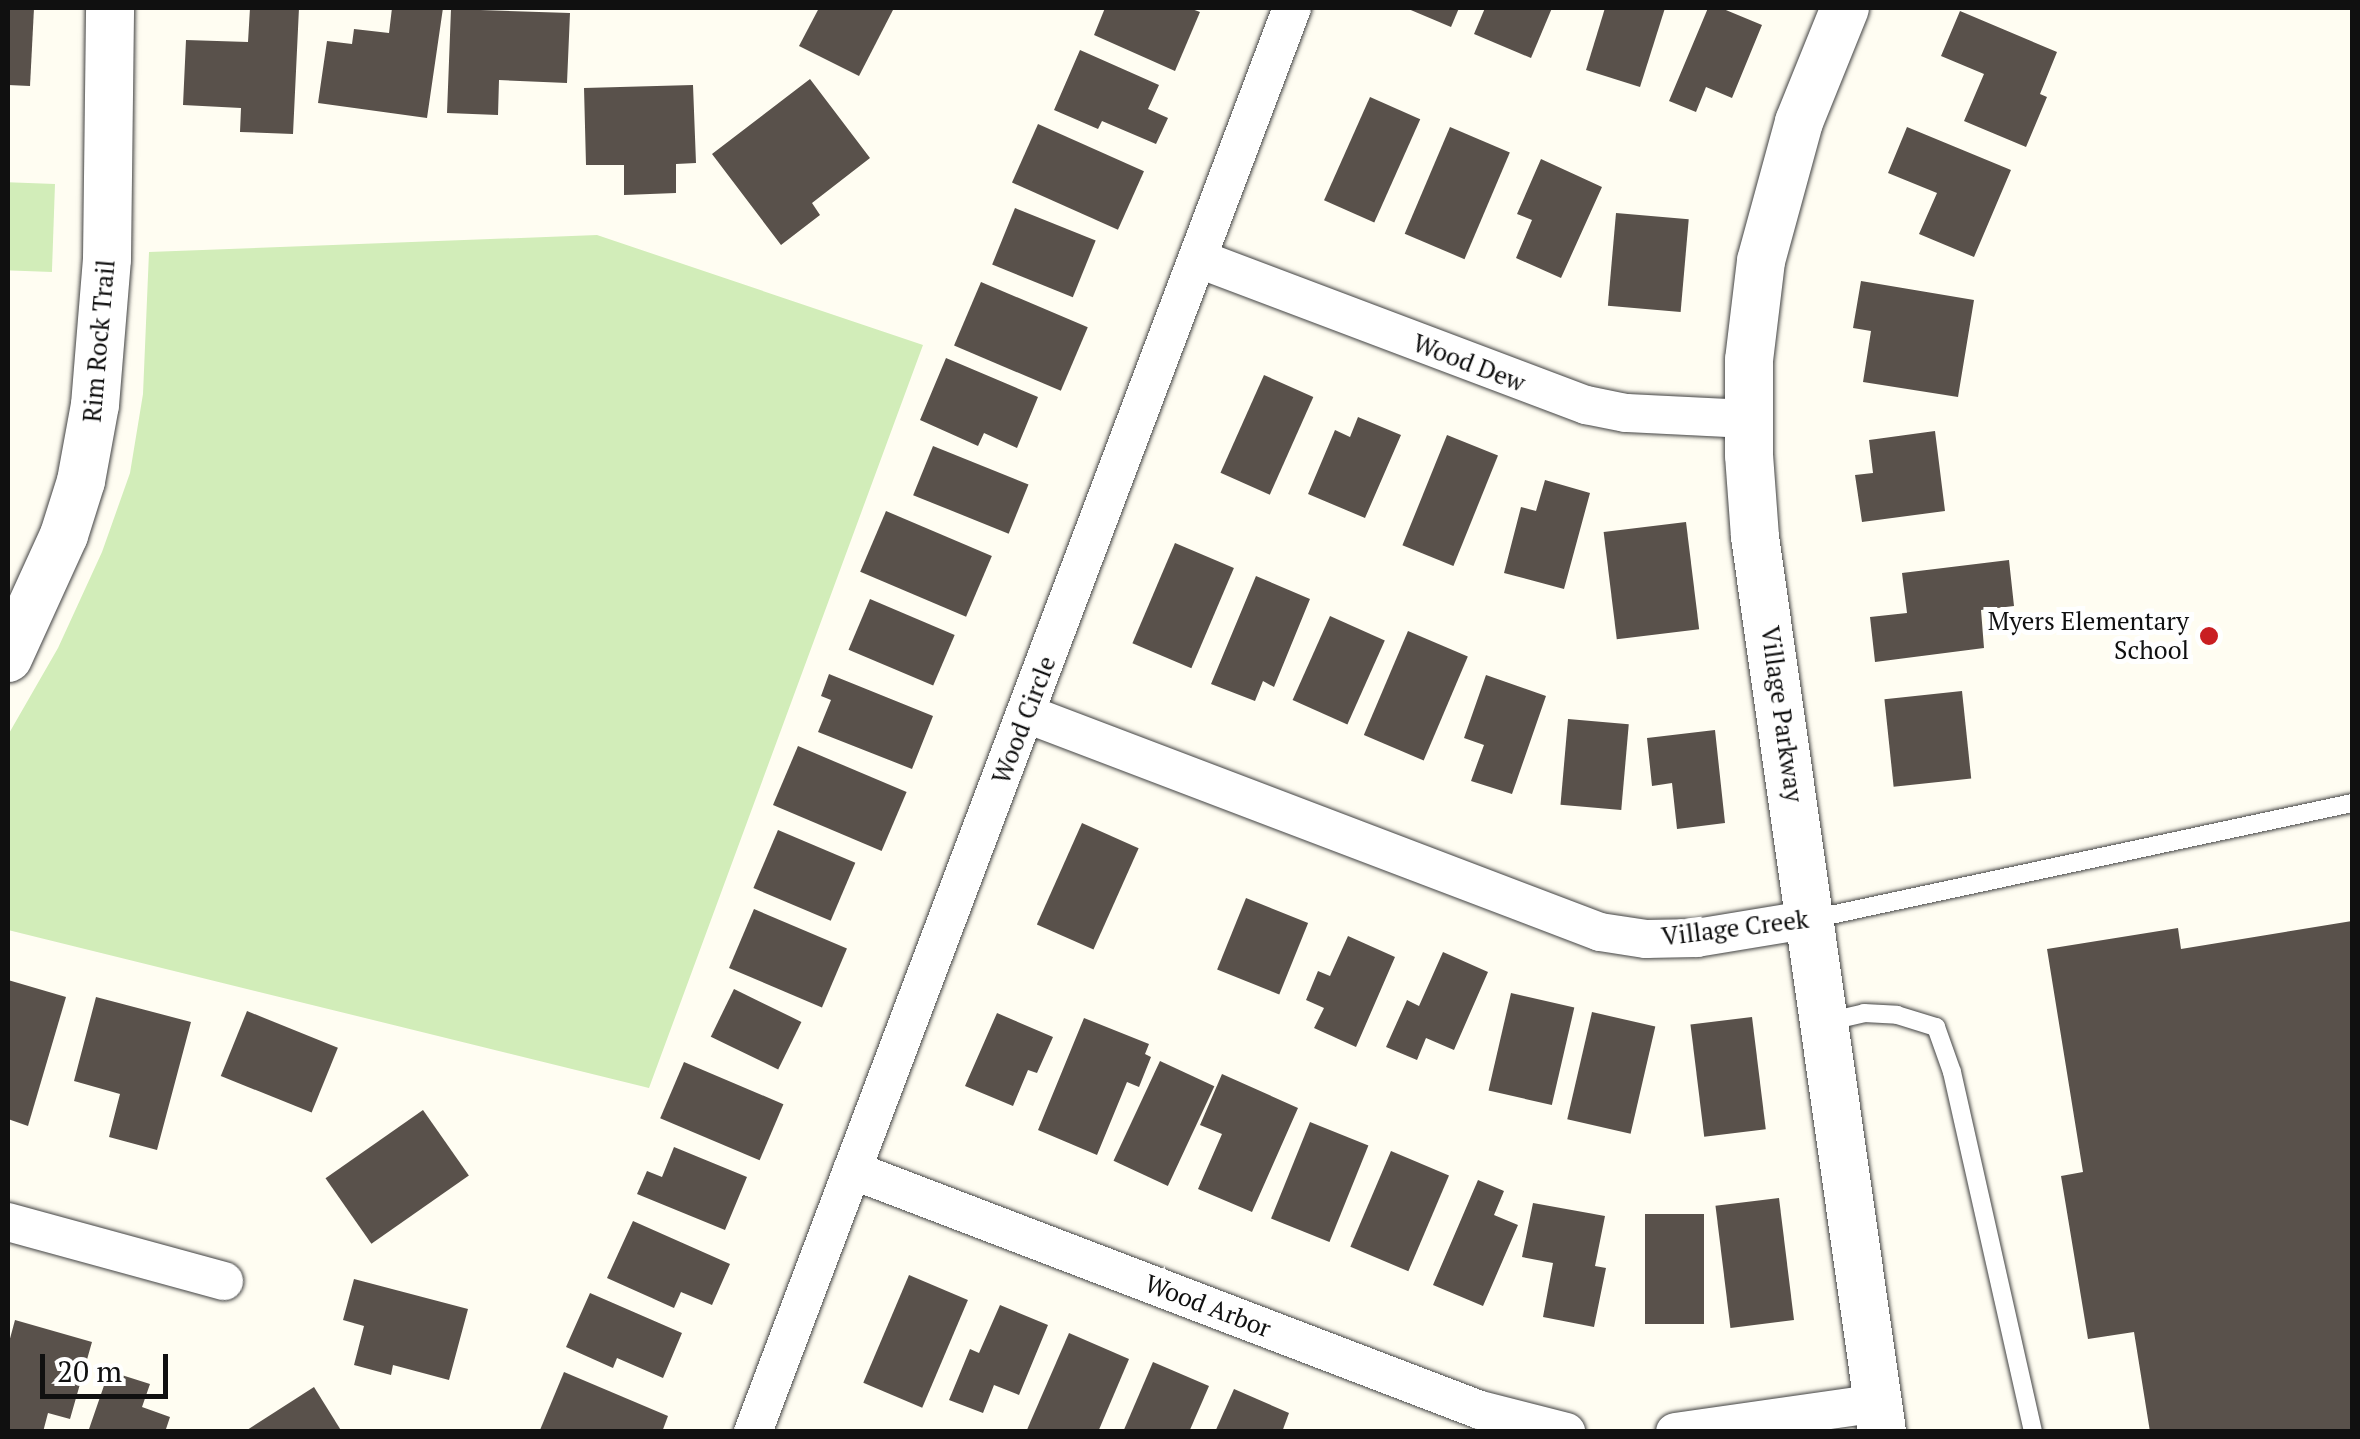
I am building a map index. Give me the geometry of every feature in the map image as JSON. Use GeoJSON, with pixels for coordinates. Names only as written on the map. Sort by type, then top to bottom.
{"type":"FeatureCollection","features":[{"type":"Feature","properties":{"kind":"street","name":"Rim Rock Trail"},"geometry":{"type":"LineString","coordinates":[[8,658],[64,535],[96,405],[107,276],[110,8]]}},
{"type":"Feature","properties":{"kind":"street","name":"Wood Circle"},"geometry":{"type":"LineString","coordinates":[[753,1432],[1292,8]]}},
{"type":"Feature","properties":{"kind":"street","name":"Village Parkway"},"geometry":{"type":"LineString","coordinates":[[1845,8],[1799,122],[1761,261],[1749,360],[1749,419],[1756,537],[1880,1417]]}},
{"type":"Feature","properties":{"kind":"street","name":"Wood Dew"},"geometry":{"type":"LineString","coordinates":[[1199,260],[1586,405],[1665,417],[1749,419]]}},
{"type":"Feature","properties":{"kind":"street","name":"Village Creek"},"geometry":{"type":"LineString","coordinates":[[1027,714],[1600,932],[1646,939],[1697,938],[1812,919]]}},
{"type":"Feature","properties":{"kind":"street","name":"Wood Arbor"},"geometry":{"type":"LineString","coordinates":[[852,1170],[1480,1410],[1566,1432]]}},
{"type":"Feature","properties":{"kind":"street"},"geometry":{"type":"LineString","coordinates":[[8,1222],[224,1282]]}},
{"type":"Feature","properties":{"kind":"street"},"geometry":{"type":"LineString","coordinates":[[1675,1432],[1880,1417]]}},
{"type":"Feature","properties":{"kind":"lane","name":"Village Creek"},"geometry":{"type":"LineString","coordinates":[[1812,919],[2352,803]]}},
{"type":"Feature","properties":{"kind":"lane"},"geometry":{"type":"LineString","coordinates":[[1826,1022],[1864,1013],[1897,1015],[1936,1027],[1952,1072],[2033,1432]]}},
{"type":"Feature","properties":{"kind":"green space"},"geometry":{"type":"Polygon","coordinates":[[[8,182],[55,184],[52,272],[8,270],[8,182]]]}},
{"type":"Feature","properties":{"kind":"green space"},"geometry":{"type":"Polygon","coordinates":[[[597,235],[923,345],[649,1088],[8,930],[8,735],[58,648],[102,552],[130,473],[143,394],[149,252],[597,235]]]}},
{"type":"Feature","properties":{"kind":"building"},"geometry":{"type":"Polygon","coordinates":[[[8,8],[34,8],[30,86],[8,85],[8,8]]]}},
{"type":"Feature","properties":{"kind":"building"},"geometry":{"type":"Polygon","coordinates":[[[250,8],[299,8],[293,134],[240,132],[241,108],[183,105],[186,40],[248,42],[250,8]]]}},
{"type":"Feature","properties":{"kind":"building"},"geometry":{"type":"Polygon","coordinates":[[[392,8],[443,8],[427,118],[318,103],[327,41],[352,44],[354,29],[389,33],[392,8]]]}},
{"type":"Feature","properties":{"kind":"building"},"geometry":{"type":"Polygon","coordinates":[[[819,8],[894,8],[859,76],[799,46],[819,8]]]}},
{"type":"Feature","properties":{"kind":"building"},"geometry":{"type":"Polygon","coordinates":[[[1105,8],[1189,8],[1200,12],[1175,71],[1094,35],[1105,8]]]}},
{"type":"Feature","properties":{"kind":"building"},"geometry":{"type":"Polygon","coordinates":[[[1406,8],[1459,8],[1451,27],[1406,8]]]}},
{"type":"Feature","properties":{"kind":"building"},"geometry":{"type":"Polygon","coordinates":[[[1485,8],[1552,8],[1531,58],[1474,34],[1485,8]]]}},
{"type":"Feature","properties":{"kind":"building"},"geometry":{"type":"Polygon","coordinates":[[[1605,8],[1665,8],[1640,87],[1586,70],[1605,8]]]}},
{"type":"Feature","properties":{"kind":"building"},"geometry":{"type":"Polygon","coordinates":[[[1708,8],[1721,8],[1762,25],[1732,98],[1706,87],[1696,112],[1669,101],[1708,8]]]}},
{"type":"Feature","properties":{"kind":"building"},"geometry":{"type":"Polygon","coordinates":[[[451,9],[570,13],[567,83],[499,80],[498,115],[447,113],[451,9]]]}},
{"type":"Feature","properties":{"kind":"building"},"geometry":{"type":"Polygon","coordinates":[[[1960,11],[2057,52],[2040,94],[2047,97],[2026,147],[1964,121],[1984,74],[1941,56],[1960,11]]]}},
{"type":"Feature","properties":{"kind":"building"},"geometry":{"type":"Polygon","coordinates":[[[1080,50],[1159,85],[1148,109],[1168,118],[1156,144],[1102,121],[1098,129],[1054,110],[1080,50]]]}},
{"type":"Feature","properties":{"kind":"building"},"geometry":{"type":"Polygon","coordinates":[[[810,79],[870,158],[812,203],[820,215],[781,245],[712,154],[810,79]]]}},
{"type":"Feature","properties":{"kind":"building"},"geometry":{"type":"Polygon","coordinates":[[[693,85],[696,163],[676,164],[676,193],[624,195],[624,165],[586,165],[584,88],[693,85]]]}},
{"type":"Feature","properties":{"kind":"building"},"geometry":{"type":"Polygon","coordinates":[[[1370,97],[1420,119],[1374,223],[1324,200],[1370,97]]]}},
{"type":"Feature","properties":{"kind":"building"},"geometry":{"type":"Polygon","coordinates":[[[1038,124],[1144,171],[1118,230],[1012,182],[1038,124]]]}},
{"type":"Feature","properties":{"kind":"building"},"geometry":{"type":"Polygon","coordinates":[[[1450,127],[1510,152],[1465,259],[1405,234],[1450,127]]]}},
{"type":"Feature","properties":{"kind":"building"},"geometry":{"type":"Polygon","coordinates":[[[1907,127],[2011,170],[1974,257],[1919,234],[1937,193],[1888,173],[1907,127]]]}},
{"type":"Feature","properties":{"kind":"building"},"geometry":{"type":"Polygon","coordinates":[[[1541,159],[1602,187],[1561,278],[1516,258],[1532,220],[1517,214],[1541,159]]]}},
{"type":"Feature","properties":{"kind":"building"},"geometry":{"type":"Polygon","coordinates":[[[1015,208],[1096,241],[1073,297],[992,265],[1015,208]]]}},
{"type":"Feature","properties":{"kind":"building"},"geometry":{"type":"Polygon","coordinates":[[[1616,213],[1689,219],[1681,312],[1608,306],[1616,213]]]}},
{"type":"Feature","properties":{"kind":"building"},"geometry":{"type":"Polygon","coordinates":[[[1861,281],[1974,300],[1958,397],[1863,382],[1871,331],[1853,328],[1861,281]]]}},
{"type":"Feature","properties":{"kind":"building"},"geometry":{"type":"Polygon","coordinates":[[[981,282],[1088,327],[1061,391],[954,346],[981,282]]]}},
{"type":"Feature","properties":{"kind":"building"},"geometry":{"type":"Polygon","coordinates":[[[946,358],[1038,397],[1017,448],[984,433],[978,446],[920,420],[946,358]]]}},
{"type":"Feature","properties":{"kind":"building"},"geometry":{"type":"Polygon","coordinates":[[[1264,375],[1313,397],[1270,495],[1220,473],[1264,375]]]}},
{"type":"Feature","properties":{"kind":"building"},"geometry":{"type":"Polygon","coordinates":[[[1358,417],[1401,435],[1365,518],[1308,494],[1335,430],[1350,437],[1358,417]]]}},
{"type":"Feature","properties":{"kind":"building"},"geometry":{"type":"Polygon","coordinates":[[[1935,431],[1945,511],[1862,522],[1855,475],[1873,473],[1869,440],[1935,431]]]}},
{"type":"Feature","properties":{"kind":"building"},"geometry":{"type":"Polygon","coordinates":[[[1447,435],[1498,456],[1453,566],[1402,545],[1447,435]]]}},
{"type":"Feature","properties":{"kind":"building"},"geometry":{"type":"Polygon","coordinates":[[[933,446],[1028,485],[1009,534],[913,495],[933,446]]]}},
{"type":"Feature","properties":{"kind":"building"},"geometry":{"type":"Polygon","coordinates":[[[1545,480],[1590,493],[1564,589],[1504,573],[1521,507],[1536,511],[1545,480]]]}},
{"type":"Feature","properties":{"kind":"building"},"geometry":{"type":"Polygon","coordinates":[[[886,511],[992,556],[966,617],[860,572],[886,511]]]}},
{"type":"Feature","properties":{"kind":"building"},"geometry":{"type":"Polygon","coordinates":[[[1686,522],[1699,629],[1617,639],[1604,532],[1686,522]]]}},
{"type":"Feature","properties":{"kind":"building"},"geometry":{"type":"Polygon","coordinates":[[[1175,543],[1234,568],[1191,668],[1132,643],[1175,543]]]}},
{"type":"Feature","properties":{"kind":"building"},"geometry":{"type":"Polygon","coordinates":[[[2009,560],[2014,606],[1981,610],[1984,648],[1875,662],[1870,617],[1907,613],[1902,573],[2009,560]]]}},
{"type":"Feature","properties":{"kind":"building"},"geometry":{"type":"Polygon","coordinates":[[[1256,576],[1310,599],[1274,687],[1263,681],[1255,701],[1211,684],[1256,576]]]}},
{"type":"Feature","properties":{"kind":"building"},"geometry":{"type":"Polygon","coordinates":[[[870,599],[955,635],[933,686],[849,650],[870,599]]]}},
{"type":"Feature","properties":{"kind":"building"},"geometry":{"type":"Polygon","coordinates":[[[1330,616],[1385,640],[1347,724],[1293,700],[1330,616]]]}},
{"type":"Feature","properties":{"kind":"building"},"geometry":{"type":"Polygon","coordinates":[[[1408,631],[1468,656],[1424,760],[1364,735],[1408,631]]]}},
{"type":"Feature","properties":{"kind":"building"},"geometry":{"type":"Polygon","coordinates":[[[829,674],[933,716],[912,769],[818,732],[831,700],[821,696],[829,674]]]}},
{"type":"Feature","properties":{"kind":"building"},"geometry":{"type":"Polygon","coordinates":[[[1486,675],[1546,696],[1512,794],[1471,781],[1484,745],[1464,738],[1486,675]]]}},
{"type":"Feature","properties":{"kind":"building"},"geometry":{"type":"Polygon","coordinates":[[[1962,691],[1971,779],[1894,787],[1884,699],[1962,691]]]}},
{"type":"Feature","properties":{"kind":"building"},"geometry":{"type":"Polygon","coordinates":[[[1568,719],[1629,724],[1621,810],[1561,805],[1568,719]]]}},
{"type":"Feature","properties":{"kind":"building"},"geometry":{"type":"Polygon","coordinates":[[[1715,730],[1725,823],[1677,829],[1672,783],[1652,786],[1647,738],[1715,730]]]}},
{"type":"Feature","properties":{"kind":"building"},"geometry":{"type":"Polygon","coordinates":[[[798,746],[907,792],[882,851],[773,805],[798,746]]]}},
{"type":"Feature","properties":{"kind":"building"},"geometry":{"type":"Polygon","coordinates":[[[1082,823],[1139,848],[1093,950],[1037,924],[1082,823]]]}},
{"type":"Feature","properties":{"kind":"building"},"geometry":{"type":"Polygon","coordinates":[[[778,830],[855,863],[831,921],[753,888],[778,830]]]}},
{"type":"Feature","properties":{"kind":"building"},"geometry":{"type":"Polygon","coordinates":[[[1246,898],[1308,923],[1279,994],[1217,969],[1246,898]]]}},
{"type":"Feature","properties":{"kind":"building"},"geometry":{"type":"Polygon","coordinates":[[[754,909],[847,948],[822,1007],[729,968],[754,909]]]}},
{"type":"Feature","properties":{"kind":"building"},"geometry":{"type":"Polygon","coordinates":[[[2352,921],[2352,1432],[2150,1432],[2134,1332],[2088,1339],[2061,1176],[2083,1172],[2047,949],[2178,928],[2181,949],[2352,921]]]}},
{"type":"Feature","properties":{"kind":"building"},"geometry":{"type":"Polygon","coordinates":[[[1348,936],[1395,957],[1356,1047],[1314,1028],[1324,1008],[1306,1000],[1318,971],[1330,976],[1348,936]]]}},
{"type":"Feature","properties":{"kind":"building"},"geometry":{"type":"Polygon","coordinates":[[[1443,952],[1488,972],[1454,1050],[1426,1038],[1417,1060],[1386,1047],[1407,1000],[1419,1006],[1443,952]]]}},
{"type":"Feature","properties":{"kind":"building"},"geometry":{"type":"Polygon","coordinates":[[[8,980],[66,997],[28,1126],[8,1119],[8,980]]]}},
{"type":"Feature","properties":{"kind":"building"},"geometry":{"type":"Polygon","coordinates":[[[734,989],[801,1022],[778,1070],[711,1037],[734,989]]]}},
{"type":"Feature","properties":{"kind":"building"},"geometry":{"type":"Polygon","coordinates":[[[1511,993],[1574,1008],[1552,1105],[1489,1090],[1511,993]]]}},
{"type":"Feature","properties":{"kind":"building"},"geometry":{"type":"Polygon","coordinates":[[[96,997],[191,1022],[157,1150],[109,1137],[120,1094],[74,1081],[96,997]]]}},
{"type":"Feature","properties":{"kind":"building"},"geometry":{"type":"Polygon","coordinates":[[[247,1011],[338,1048],[312,1113],[221,1076],[247,1011]]]}},
{"type":"Feature","properties":{"kind":"building"},"geometry":{"type":"Polygon","coordinates":[[[1592,1012],[1655,1027],[1631,1134],[1567,1119],[1592,1012]]]}},
{"type":"Feature","properties":{"kind":"building"},"geometry":{"type":"Polygon","coordinates":[[[997,1013],[1053,1037],[1037,1073],[1028,1070],[1013,1106],[965,1086],[997,1013]]]}},
{"type":"Feature","properties":{"kind":"building"},"geometry":{"type":"Polygon","coordinates":[[[1752,1017],[1766,1129],[1704,1137],[1690,1025],[1752,1017]]]}},
{"type":"Feature","properties":{"kind":"building"},"geometry":{"type":"Polygon","coordinates":[[[1084,1018],[1149,1044],[1145,1054],[1151,1057],[1139,1087],[1127,1082],[1097,1155],[1038,1130],[1084,1018]]]}},
{"type":"Feature","properties":{"kind":"building"},"geometry":{"type":"Polygon","coordinates":[[[1160,1061],[1214,1086],[1168,1186],[1114,1161],[1160,1061]]]}},
{"type":"Feature","properties":{"kind":"building"},"geometry":{"type":"Polygon","coordinates":[[[684,1062],[783,1104],[760,1160],[660,1118],[684,1062]]]}},
{"type":"Feature","properties":{"kind":"building"},"geometry":{"type":"Polygon","coordinates":[[[1222,1074],[1298,1108],[1252,1212],[1198,1189],[1222,1134],[1200,1125],[1222,1074]]]}},
{"type":"Feature","properties":{"kind":"building"},"geometry":{"type":"Polygon","coordinates":[[[423,1110],[469,1176],[371,1244],[326,1178],[423,1110]]]}},
{"type":"Feature","properties":{"kind":"building"},"geometry":{"type":"Polygon","coordinates":[[[1310,1122],[1368,1146],[1329,1242],[1271,1218],[1310,1122]]]}},
{"type":"Feature","properties":{"kind":"building"},"geometry":{"type":"Polygon","coordinates":[[[674,1147],[747,1177],[725,1230],[637,1194],[647,1171],[662,1177],[674,1147]]]}},
{"type":"Feature","properties":{"kind":"building"},"geometry":{"type":"Polygon","coordinates":[[[1391,1151],[1449,1176],[1408,1271],[1350,1247],[1391,1151]]]}},
{"type":"Feature","properties":{"kind":"building"},"geometry":{"type":"Polygon","coordinates":[[[1478,1180],[1504,1191],[1494,1215],[1518,1225],[1483,1306],[1433,1285],[1478,1180]]]}},
{"type":"Feature","properties":{"kind":"building"},"geometry":{"type":"Polygon","coordinates":[[[1779,1198],[1794,1320],[1730,1328],[1715,1206],[1779,1198]]]}},
{"type":"Feature","properties":{"kind":"building"},"geometry":{"type":"Polygon","coordinates":[[[1533,1203],[1605,1216],[1595,1266],[1606,1268],[1594,1327],[1543,1317],[1553,1263],[1522,1257],[1533,1203]]]}},
{"type":"Feature","properties":{"kind":"building"},"geometry":{"type":"Polygon","coordinates":[[[1645,1214],[1704,1214],[1704,1324],[1645,1324],[1645,1214]]]}},
{"type":"Feature","properties":{"kind":"building"},"geometry":{"type":"Polygon","coordinates":[[[633,1221],[730,1264],[712,1305],[681,1292],[674,1308],[607,1278],[633,1221]]]}},
{"type":"Feature","properties":{"kind":"building"},"geometry":{"type":"Polygon","coordinates":[[[909,1275],[968,1300],[922,1408],[863,1383],[909,1275]]]}},
{"type":"Feature","properties":{"kind":"building"},"geometry":{"type":"Polygon","coordinates":[[[354,1279],[468,1309],[449,1380],[393,1365],[391,1375],[354,1365],[364,1326],[343,1320],[354,1279]]]}},
{"type":"Feature","properties":{"kind":"building"},"geometry":{"type":"Polygon","coordinates":[[[590,1293],[682,1333],[663,1378],[617,1358],[613,1368],[566,1347],[590,1293]]]}},
{"type":"Feature","properties":{"kind":"building"},"geometry":{"type":"Polygon","coordinates":[[[1000,1305],[1048,1325],[1019,1395],[994,1385],[983,1413],[949,1400],[970,1349],[979,1353],[1000,1305]]]}},
{"type":"Feature","properties":{"kind":"building"},"geometry":{"type":"Polygon","coordinates":[[[15,1320],[92,1342],[70,1419],[48,1413],[43,1432],[8,1432],[8,1346],[15,1320]]]}},
{"type":"Feature","properties":{"kind":"building"},"geometry":{"type":"Polygon","coordinates":[[[1069,1333],[1129,1359],[1098,1432],[1026,1432],[1069,1333]]]}},
{"type":"Feature","properties":{"kind":"building"},"geometry":{"type":"Polygon","coordinates":[[[1153,1362],[1209,1386],[1189,1432],[1123,1432],[1153,1362]]]}},
{"type":"Feature","properties":{"kind":"building"},"geometry":{"type":"Polygon","coordinates":[[[109,1371],[150,1384],[142,1407],[170,1417],[165,1432],[88,1432],[109,1371]]]}},
{"type":"Feature","properties":{"kind":"building"},"geometry":{"type":"Polygon","coordinates":[[[564,1372],[668,1416],[662,1432],[540,1430],[564,1372]]]}},
{"type":"Feature","properties":{"kind":"building"},"geometry":{"type":"Polygon","coordinates":[[[314,1387],[342,1432],[244,1432],[314,1387]]]}},
{"type":"Feature","properties":{"kind":"building"},"geometry":{"type":"Polygon","coordinates":[[[1234,1389],[1289,1413],[1282,1432],[1215,1432],[1234,1389]]]}},
{"type":"Feature","properties":{"kind":"place","name":"Myers Elementary School"},"geometry":{"type":"Point","coordinates":[2209,636]}}]}
